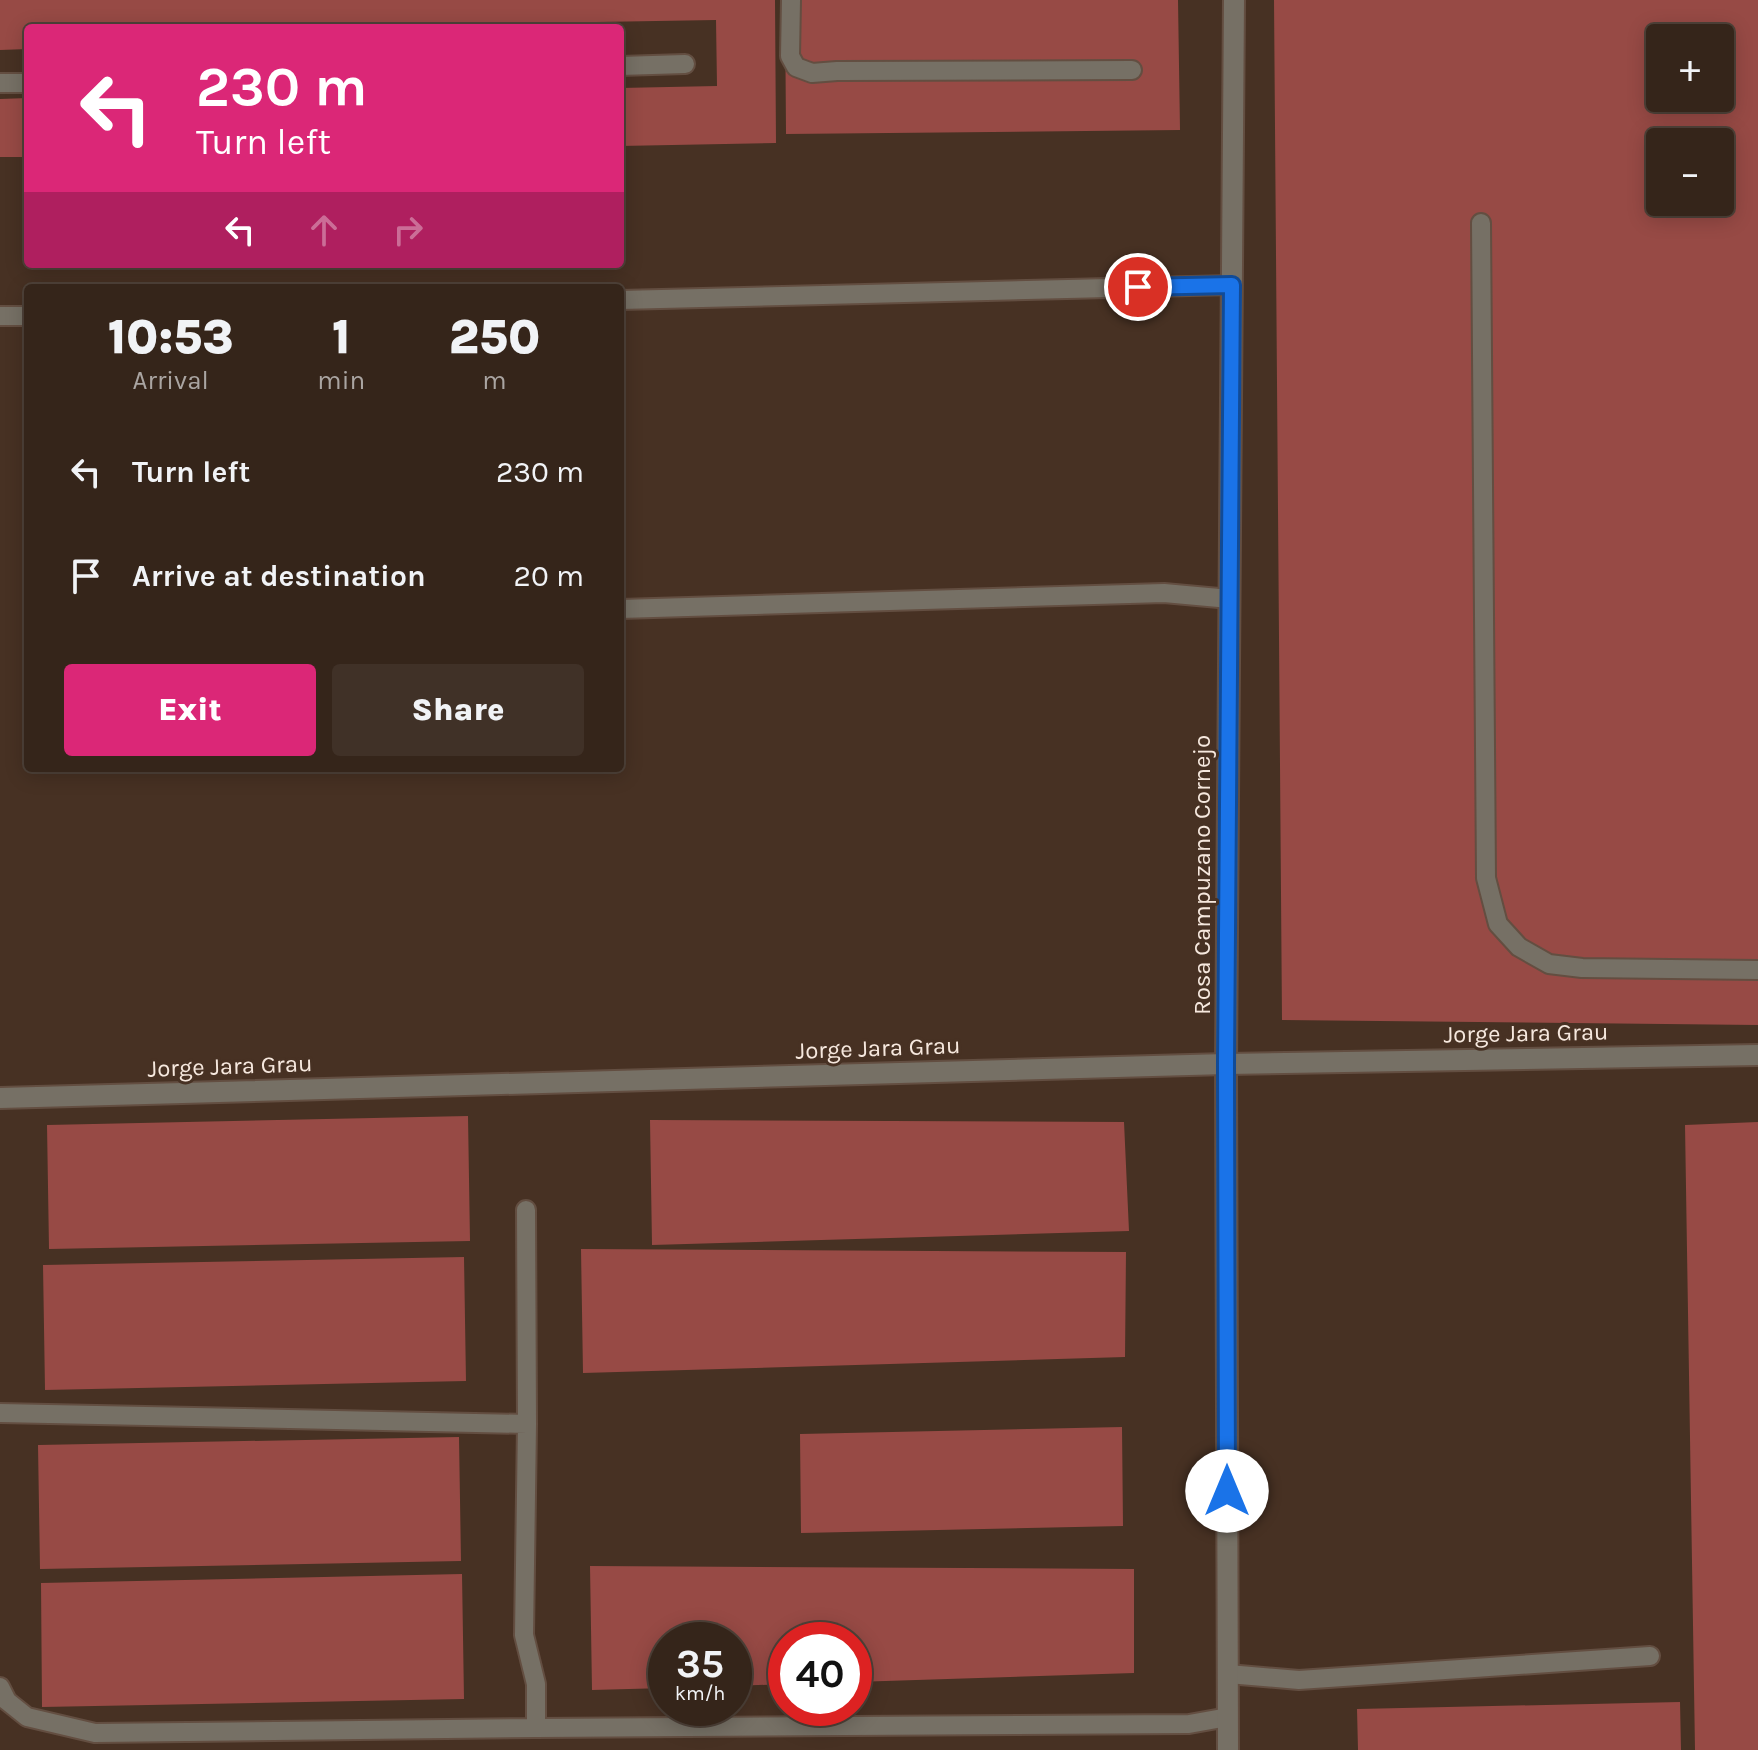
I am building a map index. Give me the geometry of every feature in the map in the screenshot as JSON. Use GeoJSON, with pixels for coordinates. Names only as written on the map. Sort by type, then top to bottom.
{"type":"FeatureCollection","features":[{"type":"Feature","properties":{"kind":"street","name":"Rosa Campuzano Cornejo"},"geometry":{"type":"LineString","coordinates":[[1228,1750],[1226,1064],[1234,0]]}},
{"type":"Feature","properties":{"kind":"street","name":"Jorge Jara Grau"},"geometry":{"type":"LineString","coordinates":[[0,1098],[1226,1064],[1758,1055]]}},
{"type":"Feature","properties":{"kind":"lane"},"geometry":{"type":"LineString","coordinates":[[791,0],[790,56],[796,67],[812,73],[1132,70]]}},
{"type":"Feature","properties":{"kind":"lane"},"geometry":{"type":"LineString","coordinates":[[624,66],[685,64]]}},
{"type":"Feature","properties":{"kind":"lane"},"geometry":{"type":"LineString","coordinates":[[0,83],[24,83]]}},
{"type":"Feature","properties":{"kind":"lane"},"geometry":{"type":"LineString","coordinates":[[1481,223],[1486,878],[1498,924],[1519,947],[1549,964],[1582,968],[1758,970]]}},
{"type":"Feature","properties":{"kind":"lane"},"geometry":{"type":"LineString","coordinates":[[624,300],[1232,285]]}},
{"type":"Feature","properties":{"kind":"lane"},"geometry":{"type":"LineString","coordinates":[[0,316],[24,316]]}},
{"type":"Feature","properties":{"kind":"lane"},"geometry":{"type":"LineString","coordinates":[[624,609],[1164,593],[1230,599]]}},
{"type":"Feature","properties":{"kind":"lane"},"geometry":{"type":"LineString","coordinates":[[526,1210],[524,1635],[536,1684],[536,1728]]}},
{"type":"Feature","properties":{"kind":"lane"},"geometry":{"type":"LineString","coordinates":[[0,1413],[527,1424]]}},
{"type":"Feature","properties":{"kind":"lane"},"geometry":{"type":"LineString","coordinates":[[1228,1674],[1299,1680],[1650,1656]]}},
{"type":"Feature","properties":{"kind":"lane"},"geometry":{"type":"LineString","coordinates":[[0,1687],[7,1701],[27,1717],[95,1733],[1189,1724],[1228,1717]]}},
{"type":"Feature","properties":{"kind":"building"},"geometry":{"type":"Polygon","coordinates":[[[0,0],[775,0],[776,143],[624,146],[624,88],[717,86],[716,20],[597,24],[24,24],[24,49],[0,50],[0,0]]]}},
{"type":"Feature","properties":{"kind":"building"},"geometry":{"type":"Polygon","coordinates":[[[785,0],[1178,0],[1180,130],[786,134],[785,0]]]}},
{"type":"Feature","properties":{"kind":"building"},"geometry":{"type":"Polygon","coordinates":[[[1274,0],[1758,0],[1758,1025],[1282,1020],[1274,0]]]}},
{"type":"Feature","properties":{"kind":"building"},"geometry":{"type":"Polygon","coordinates":[[[24,98],[24,157],[0,157],[0,99],[24,98]]]}},
{"type":"Feature","properties":{"kind":"building"},"geometry":{"type":"Polygon","coordinates":[[[468,1116],[470,1241],[49,1249],[47,1125],[468,1116]]]}},
{"type":"Feature","properties":{"kind":"building"},"geometry":{"type":"Polygon","coordinates":[[[650,1120],[1124,1122],[1129,1231],[652,1245],[650,1120]]]}},
{"type":"Feature","properties":{"kind":"building"},"geometry":{"type":"Polygon","coordinates":[[[1758,1122],[1758,1750],[1695,1750],[1685,1125],[1758,1122]]]}},
{"type":"Feature","properties":{"kind":"building"},"geometry":{"type":"Polygon","coordinates":[[[581,1249],[1126,1252],[1125,1357],[583,1373],[581,1249]]]}},
{"type":"Feature","properties":{"kind":"building"},"geometry":{"type":"Polygon","coordinates":[[[464,1257],[466,1381],[45,1390],[43,1265],[464,1257]]]}},
{"type":"Feature","properties":{"kind":"building"},"geometry":{"type":"Polygon","coordinates":[[[1122,1427],[1123,1526],[801,1533],[800,1434],[1122,1427]]]}},
{"type":"Feature","properties":{"kind":"building"},"geometry":{"type":"Polygon","coordinates":[[[459,1437],[461,1561],[40,1569],[38,1445],[459,1437]]]}},
{"type":"Feature","properties":{"kind":"building"},"geometry":{"type":"Polygon","coordinates":[[[590,1566],[1134,1569],[1134,1673],[872,1681],[872,1622],[768,1622],[768,1685],[752,1685],[752,1622],[648,1622],[648,1688],[592,1690],[590,1566]]]}},
{"type":"Feature","properties":{"kind":"building"},"geometry":{"type":"Polygon","coordinates":[[[462,1574],[464,1699],[42,1707],[41,1583],[462,1574]]]}},
{"type":"Feature","properties":{"kind":"building"},"geometry":{"type":"Polygon","coordinates":[[[1680,1702],[1681,1750],[1358,1750],[1357,1709],[1680,1702]]]}},
{"type":"Feature","properties":{"kind":"route"},"geometry":{"type":"LineString","coordinates":[[1138,287],[1232,285],[1226,1064],[1227,1491]]}}]}
